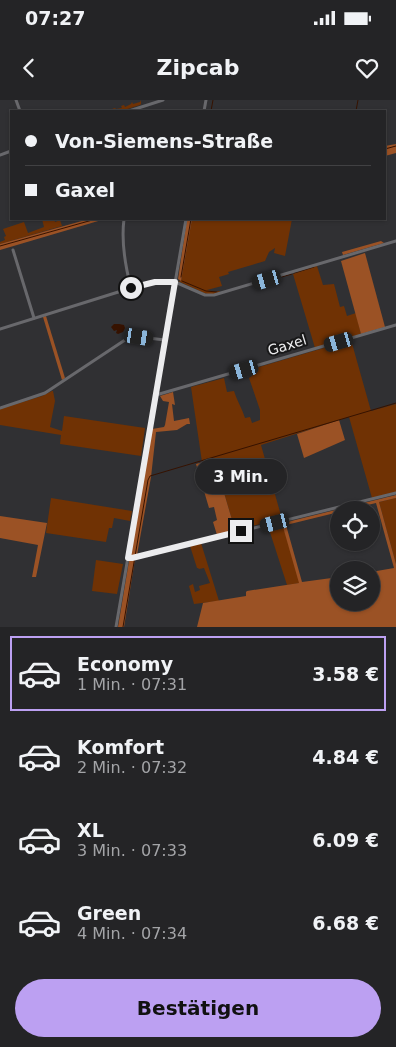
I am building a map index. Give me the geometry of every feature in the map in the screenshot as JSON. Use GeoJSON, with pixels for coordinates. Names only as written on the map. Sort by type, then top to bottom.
{"type":"FeatureCollection","features":[{"type":"Feature","properties":{"kind":"street"},"geometry":{"type":"LineString","coordinates":[[132,110],[163,100]]}},
{"type":"Feature","properties":{"kind":"street"},"geometry":{"type":"LineString","coordinates":[[124,220],[124,258],[131,288]]}},
{"type":"Feature","properties":{"kind":"street"},"geometry":{"type":"LineString","coordinates":[[116,627],[186,220]]}},
{"type":"Feature","properties":{"kind":"street"},"geometry":{"type":"LineString","coordinates":[[0,329],[155,282],[175,282],[211,296],[396,242]]}},
{"type":"Feature","properties":{"kind":"street"},"geometry":{"type":"LineString","coordinates":[[13,250],[34,318]]}},
{"type":"Feature","properties":{"kind":"street","name":"Gaxel"},"geometry":{"type":"LineString","coordinates":[[156,395],[396,325]]}},
{"type":"Feature","properties":{"kind":"street"},"geometry":{"type":"LineString","coordinates":[[0,408],[45,393],[131,336],[165,340]]}},
{"type":"Feature","properties":{"kind":"street"},"geometry":{"type":"LineString","coordinates":[[128,558],[396,493]]}},
{"type":"Feature","properties":{"kind":"shaded area"},"geometry":{"type":"Polygon","coordinates":[[[141,100],[140,105],[124,110],[112,109],[122,108],[121,106],[124,105],[125,107],[132,102],[133,104],[141,100]]]}},
{"type":"Feature","properties":{"kind":"shaded area"},"geometry":{"type":"Polygon","coordinates":[[[396,144],[396,153],[386,156],[386,146],[396,144]]]}},
{"type":"Feature","properties":{"kind":"shaded area"},"geometry":{"type":"Polygon","coordinates":[[[42,220],[54,220],[55,222],[60,220],[62,226],[0,244],[0,242],[5,240],[4,237],[6,236],[3,229],[24,222],[28,233],[44,227],[42,220]]]}},
{"type":"Feature","properties":{"kind":"shaded area"},"geometry":{"type":"Polygon","coordinates":[[[85,220],[102,220],[0,250],[0,244],[85,220]]]}},
{"type":"Feature","properties":{"kind":"shaded area"},"geometry":{"type":"Polygon","coordinates":[[[187,220],[192,220],[181,281],[178,279],[187,220]]]}},
{"type":"Feature","properties":{"kind":"shaded area"},"geometry":{"type":"Polygon","coordinates":[[[192,220],[292,220],[285,256],[274,253],[275,248],[269,252],[265,261],[228,272],[229,274],[219,277],[222,286],[207,290],[220,292],[211,295],[178,281],[181,281],[192,220]]]}},
{"type":"Feature","properties":{"kind":"shaded area"},"geometry":{"type":"Polygon","coordinates":[[[381,241],[384,243],[343,255],[342,252],[381,241]]]}},
{"type":"Feature","properties":{"kind":"shaded area"},"geometry":{"type":"Polygon","coordinates":[[[365,253],[385,327],[361,334],[341,261],[365,253]]]}},
{"type":"Feature","properties":{"kind":"shaded area"},"geometry":{"type":"Polygon","coordinates":[[[317,266],[323,285],[334,284],[340,307],[344,306],[347,316],[356,313],[361,334],[315,348],[293,274],[317,266]]]}},
{"type":"Feature","properties":{"kind":"shaded area"},"geometry":{"type":"Polygon","coordinates":[[[46,316],[65,378],[62,380],[43,317],[46,316]]]}},
{"type":"Feature","properties":{"kind":"shaded area"},"geometry":{"type":"Polygon","coordinates":[[[114,324],[124,325],[125,328],[123,332],[118,334],[116,333],[117,330],[114,331],[111,327],[114,324]]]}},
{"type":"Feature","properties":{"kind":"shaded area"},"geometry":{"type":"Polygon","coordinates":[[[351,340],[371,411],[396,404],[396,492],[372,498],[349,417],[261,445],[282,519],[235,530],[214,459],[202,462],[191,387],[224,378],[227,392],[234,391],[245,418],[250,417],[252,423],[260,420],[260,410],[249,378],[253,375],[252,369],[351,340]]]}},
{"type":"Feature","properties":{"kind":"shaded area"},"geometry":{"type":"Polygon","coordinates":[[[52,391],[55,401],[50,427],[62,431],[64,416],[145,428],[141,456],[60,444],[61,435],[0,425],[0,409],[52,391]]]}},
{"type":"Feature","properties":{"kind":"shaded area"},"geometry":{"type":"Polygon","coordinates":[[[173,392],[175,405],[172,404],[174,421],[189,418],[190,424],[177,430],[156,432],[151,477],[137,555],[130,556],[152,429],[164,427],[165,425],[169,402],[163,401],[160,396],[173,392]]]}},
{"type":"Feature","properties":{"kind":"shaded area"},"geometry":{"type":"Polygon","coordinates":[[[339,420],[345,440],[304,458],[297,434],[339,420]]]}},
{"type":"Feature","properties":{"kind":"shaded area"},"geometry":{"type":"Polygon","coordinates":[[[214,459],[235,530],[217,535],[213,522],[217,520],[214,507],[209,508],[196,464],[214,459]]]}},
{"type":"Feature","properties":{"kind":"shaded area"},"geometry":{"type":"Polygon","coordinates":[[[396,495],[396,498],[380,502],[372,501],[396,495]]]}},
{"type":"Feature","properties":{"kind":"shaded area"},"geometry":{"type":"Polygon","coordinates":[[[51,498],[132,511],[130,521],[114,518],[112,528],[109,528],[106,542],[46,533],[51,498]]]}},
{"type":"Feature","properties":{"kind":"shaded area"},"geometry":{"type":"Polygon","coordinates":[[[396,498],[396,564],[380,506],[380,502],[396,498]]]}},
{"type":"Feature","properties":{"kind":"shaded area"},"geometry":{"type":"Polygon","coordinates":[[[380,506],[396,564],[396,627],[197,627],[203,603],[246,596],[247,591],[299,583],[283,527],[275,528],[275,525],[330,511],[330,514],[286,525],[302,582],[330,578],[330,611],[380,611],[380,570],[394,568],[380,517],[380,506]]]}},
{"type":"Feature","properties":{"kind":"shaded area"},"geometry":{"type":"Polygon","coordinates":[[[0,516],[47,523],[36,577],[32,577],[38,545],[0,538],[0,516]]]}},
{"type":"Feature","properties":{"kind":"shaded area"},"geometry":{"type":"Polygon","coordinates":[[[275,525],[276,528],[283,526],[300,583],[287,585],[268,526],[275,525]]]}},
{"type":"Feature","properties":{"kind":"shaded area"},"geometry":{"type":"Polygon","coordinates":[[[201,543],[219,601],[194,604],[189,586],[193,584],[195,592],[200,590],[199,586],[210,583],[204,568],[197,568],[190,546],[201,543]]]}},
{"type":"Feature","properties":{"kind":"shaded area"},"geometry":{"type":"Polygon","coordinates":[[[135,559],[124,627],[118,627],[129,561],[135,559]]]}},
{"type":"Feature","properties":{"kind":"shaded area"},"geometry":{"type":"Polygon","coordinates":[[[96,560],[123,564],[117,594],[92,591],[96,560]]]}},
{"type":"Feature","properties":{"kind":"waterway"},"geometry":{"type":"LineString","coordinates":[[211,110],[213,100]]}},
{"type":"Feature","properties":{"kind":"waterway"},"geometry":{"type":"LineString","coordinates":[[356,110],[358,100]]}},
{"type":"Feature","properties":{"kind":"waterway"},"geometry":{"type":"LineString","coordinates":[[386,149],[396,146]]}},
{"type":"Feature","properties":{"kind":"waterway"},"geometry":{"type":"LineString","coordinates":[[0,246],[92,220]]}},
{"type":"Feature","properties":{"kind":"waterway"},"geometry":{"type":"LineString","coordinates":[[181,277],[191,220]]}},
{"type":"Feature","properties":{"kind":"waterway"},"geometry":{"type":"LineString","coordinates":[[294,273],[314,267]]}},
{"type":"Feature","properties":{"kind":"waterway"},"geometry":{"type":"LineString","coordinates":[[260,283],[292,274]]}},
{"type":"Feature","properties":{"kind":"waterway"},"geometry":{"type":"LineString","coordinates":[[182,281],[206,291],[217,292]]}},
{"type":"Feature","properties":{"kind":"waterway"},"geometry":{"type":"LineString","coordinates":[[123,627],[150,476],[396,403]]}},
{"type":"Feature","properties":{"kind":"route"},"geometry":{"type":"LineString","coordinates":[[131,288],[155,282],[175,282],[128,558],[241,531]]}}]}
